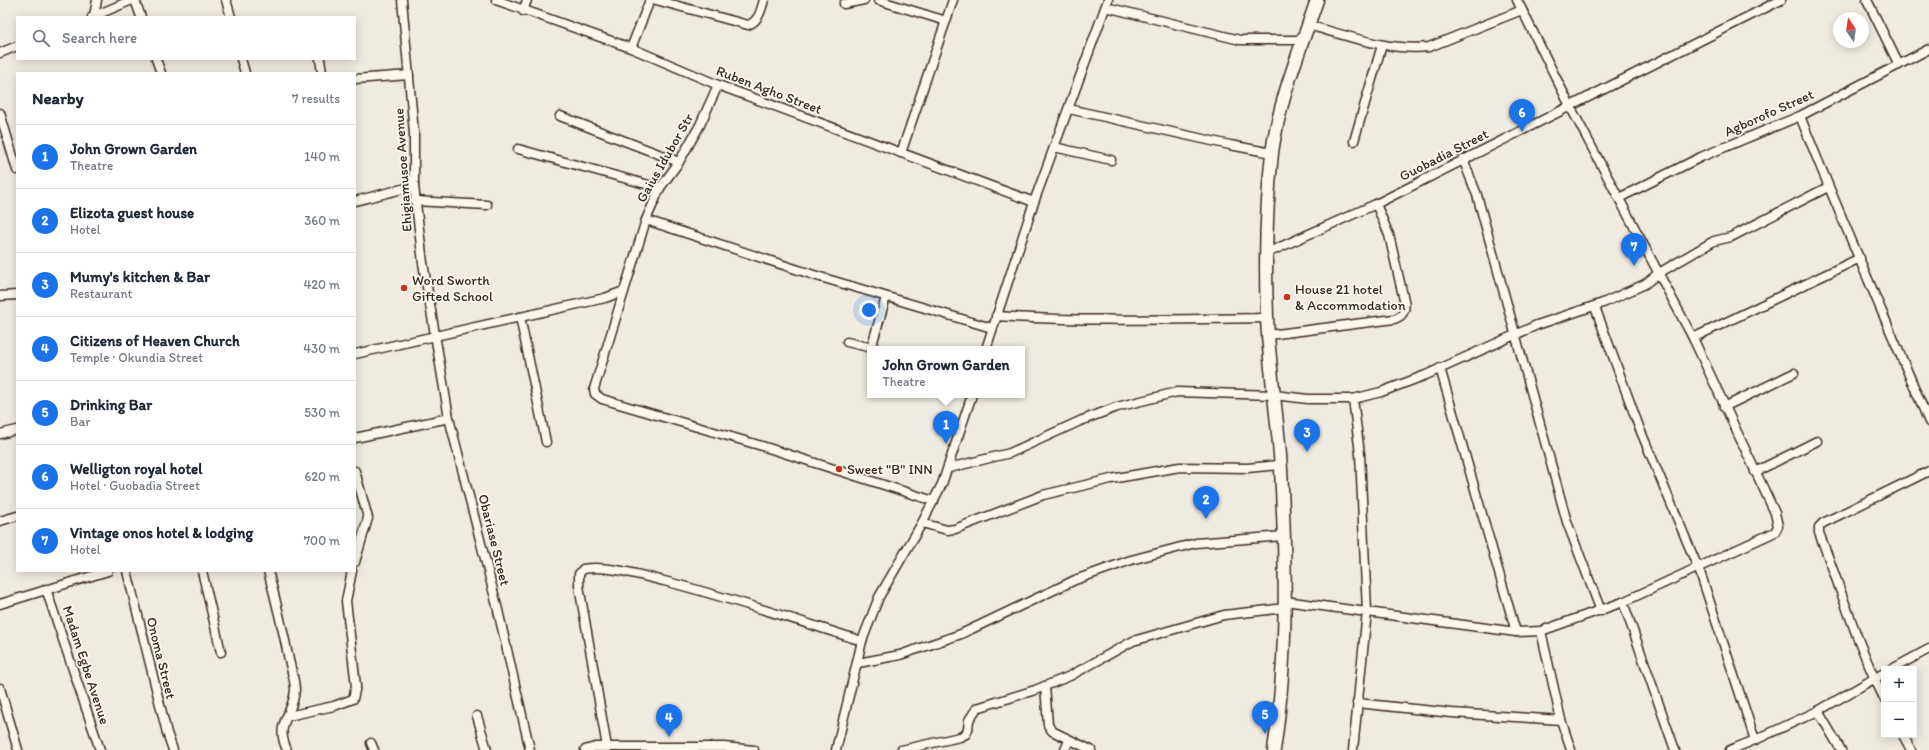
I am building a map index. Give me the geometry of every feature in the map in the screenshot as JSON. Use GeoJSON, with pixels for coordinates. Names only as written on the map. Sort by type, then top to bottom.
{"type":"FeatureCollection","features":[{"type":"Feature","properties":{"kind":"street"},"geometry":{"type":"LineString","coordinates":[[93,16],[97,0]]}},
{"type":"Feature","properties":{"kind":"street"},"geometry":{"type":"LineString","coordinates":[[95,16],[132,0]]}},
{"type":"Feature","properties":{"kind":"street"},"geometry":{"type":"LineString","coordinates":[[135,0],[141,16]]}},
{"type":"Feature","properties":{"kind":"street"},"geometry":{"type":"LineString","coordinates":[[226,0],[231,16]]}},
{"type":"Feature","properties":{"kind":"street","name":"Ehigiamusoe Avenue"},"geometry":{"type":"LineString","coordinates":[[402,0],[414,133],[414,186],[423,263],[437,337]]}},
{"type":"Feature","properties":{"kind":"street","name":"Ruben Agho Street"},"geometry":{"type":"LineString","coordinates":[[496,0],[523,11],[631,48],[718,85],[1034,202]]}},
{"type":"Feature","properties":{"kind":"street"},"geometry":{"type":"LineString","coordinates":[[523,11],[527,0]]}},
{"type":"Feature","properties":{"kind":"street"},"geometry":{"type":"LineString","coordinates":[[631,48],[650,0]]}},
{"type":"Feature","properties":{"kind":"street"},"geometry":{"type":"LineString","coordinates":[[656,0],[748,25],[754,23],[759,16],[764,0]]}},
{"type":"Feature","properties":{"kind":"street"},"geometry":{"type":"LineString","coordinates":[[844,4],[864,0]]}},
{"type":"Feature","properties":{"kind":"street"},"geometry":{"type":"LineString","coordinates":[[878,0],[946,21]]}},
{"type":"Feature","properties":{"kind":"street"},"geometry":{"type":"LineString","coordinates":[[901,153],[953,0]]}},
{"type":"Feature","properties":{"kind":"street"},"geometry":{"type":"LineString","coordinates":[[1274,750],[1282,674],[1285,604],[1280,465],[1267,318],[1267,253],[1272,153],[1280,115],[1317,0]]}},
{"type":"Feature","properties":{"kind":"street"},"geometry":{"type":"LineString","coordinates":[[900,750],[960,737],[966,734],[969,720],[977,708],[1045,686],[1070,676],[1133,641],[1224,615],[1285,604],[1367,611],[1516,632],[1542,631],[1623,602],[1775,532],[1778,526],[1775,513],[1724,407],[1693,338],[1570,106],[1517,0]]}},
{"type":"Feature","properties":{"kind":"street","name":"Guobadia Street"},"geometry":{"type":"LineString","coordinates":[[1267,253],[1376,204],[1781,0]]}},
{"type":"Feature","properties":{"kind":"street"},"geometry":{"type":"LineString","coordinates":[[1867,0],[1899,65]]}},
{"type":"Feature","properties":{"kind":"street"},"geometry":{"type":"LineString","coordinates":[[987,346],[1034,202],[1107,4],[1240,40],[1303,40]]}},
{"type":"Feature","properties":{"kind":"street"},"geometry":{"type":"LineString","coordinates":[[1308,25],[1382,45],[1429,47],[1522,10]]}},
{"type":"Feature","properties":{"kind":"street"},"geometry":{"type":"LineString","coordinates":[[1354,141],[1382,45]]}},
{"type":"Feature","properties":{"kind":"street"},"geometry":{"type":"LineString","coordinates":[[0,53],[16,46]]}},
{"type":"Feature","properties":{"kind":"street","name":"Agborofo Street"},"geometry":{"type":"LineString","coordinates":[[1618,198],[1700,157],[1800,116],[1929,49]]}},
{"type":"Feature","properties":{"kind":"street"},"geometry":{"type":"LineString","coordinates":[[156,60],[161,72]]}},
{"type":"Feature","properties":{"kind":"street"},"geometry":{"type":"LineString","coordinates":[[241,60],[245,72]]}},
{"type":"Feature","properties":{"kind":"street"},"geometry":{"type":"LineString","coordinates":[[320,60],[322,72]]}},
{"type":"Feature","properties":{"kind":"street"},"geometry":{"type":"LineString","coordinates":[[356,79],[409,75]]}},
{"type":"Feature","properties":{"kind":"street","name":"Gaius Idubor Str"},"geometry":{"type":"LineString","coordinates":[[718,85],[700,125],[679,162],[660,188],[646,220],[594,389],[594,394],[598,397],[769,448],[934,501]]}},
{"type":"Feature","properties":{"kind":"street"},"geometry":{"type":"LineString","coordinates":[[1069,109],[1230,146],[1272,153]]}},
{"type":"Feature","properties":{"kind":"street"},"geometry":{"type":"LineString","coordinates":[[0,113],[16,167]]}},
{"type":"Feature","properties":{"kind":"street"},"geometry":{"type":"LineString","coordinates":[[560,116],[679,162]]}},
{"type":"Feature","properties":{"kind":"street"},"geometry":{"type":"LineString","coordinates":[[1800,116],[1828,187],[1860,258],[1929,422]]}},
{"type":"Feature","properties":{"kind":"street"},"geometry":{"type":"LineString","coordinates":[[1054,147],[1111,160]]}},
{"type":"Feature","properties":{"kind":"street"},"geometry":{"type":"LineString","coordinates":[[518,149],[660,188]]}},
{"type":"Feature","properties":{"kind":"street"},"geometry":{"type":"LineString","coordinates":[[1463,159],[1477,195],[1567,522],[1601,611]]}},
{"type":"Feature","properties":{"kind":"street"},"geometry":{"type":"LineString","coordinates":[[356,201],[414,186]]}},
{"type":"Feature","properties":{"kind":"street"},"geometry":{"type":"LineString","coordinates":[[949,468],[1010,453],[1080,421],[1152,397],[1177,392],[1274,395],[1308,399],[1353,399],[1381,392],[1440,368],[1516,334],[1571,313],[1595,307],[1645,284],[1659,273],[1714,241],[1731,237],[1828,187]]}},
{"type":"Feature","properties":{"kind":"street"},"geometry":{"type":"LineString","coordinates":[[416,201],[487,205]]}},
{"type":"Feature","properties":{"kind":"street"},"geometry":{"type":"LineString","coordinates":[[1269,335],[1394,319],[1403,314],[1405,309],[1404,300],[1389,235],[1376,204]]}},
{"type":"Feature","properties":{"kind":"street"},"geometry":{"type":"LineString","coordinates":[[646,220],[817,276],[992,328]]}},
{"type":"Feature","properties":{"kind":"street"},"geometry":{"type":"LineString","coordinates":[[1693,338],[1860,258]]}},
{"type":"Feature","properties":{"kind":"street"},"geometry":{"type":"LineString","coordinates":[[356,354],[437,337],[605,298],[624,291]]}},
{"type":"Feature","properties":{"kind":"street"},"geometry":{"type":"LineString","coordinates":[[0,296],[16,295]]}},
{"type":"Feature","properties":{"kind":"street"},"geometry":{"type":"LineString","coordinates":[[870,346],[872,345],[886,297]]}},
{"type":"Feature","properties":{"kind":"street"},"geometry":{"type":"LineString","coordinates":[[1595,307],[1639,427],[1698,568],[1755,740]]}},
{"type":"Feature","properties":{"kind":"street"},"geometry":{"type":"LineString","coordinates":[[996,316],[1027,318],[1176,320],[1267,318]]}},
{"type":"Feature","properties":{"kind":"street"},"geometry":{"type":"LineString","coordinates":[[520,317],[546,442]]}},
{"type":"Feature","properties":{"kind":"street","name":"Obariase Street"},"geometry":{"type":"LineString","coordinates":[[437,337],[449,418],[497,606],[530,750]]}},
{"type":"Feature","properties":{"kind":"street"},"geometry":{"type":"LineString","coordinates":[[847,342],[867,347]]}},
{"type":"Feature","properties":{"kind":"street"},"geometry":{"type":"LineString","coordinates":[[1440,368],[1516,632]]}},
{"type":"Feature","properties":{"kind":"street"},"geometry":{"type":"LineString","coordinates":[[1724,407],[1794,373]]}},
{"type":"Feature","properties":{"kind":"street"},"geometry":{"type":"LineString","coordinates":[[836,750],[858,663],[862,641],[879,597],[934,501],[949,468],[971,398]]}},
{"type":"Feature","properties":{"kind":"street"},"geometry":{"type":"LineString","coordinates":[[1353,399],[1360,454],[1367,611],[1353,750]]}},
{"type":"Feature","properties":{"kind":"street"},"geometry":{"type":"LineString","coordinates":[[356,438],[449,418]]}},
{"type":"Feature","properties":{"kind":"street"},"geometry":{"type":"LineString","coordinates":[[0,434],[16,430]]}},
{"type":"Feature","properties":{"kind":"street"},"geometry":{"type":"LineString","coordinates":[[1755,472],[1817,441]]}},
{"type":"Feature","properties":{"kind":"street"},"geometry":{"type":"LineString","coordinates":[[922,523],[947,530],[955,529],[1042,495],[1111,479],[1180,467],[1247,468],[1280,465]]}},
{"type":"Feature","properties":{"kind":"street"},"geometry":{"type":"LineString","coordinates":[[1881,692],[1874,678],[1819,533],[1819,527],[1823,523],[1929,471]]}},
{"type":"Feature","properties":{"kind":"street"},"geometry":{"type":"LineString","coordinates":[[356,475],[368,518],[356,559]]}},
{"type":"Feature","properties":{"kind":"street"},"geometry":{"type":"LineString","coordinates":[[0,521],[16,516]]}},
{"type":"Feature","properties":{"kind":"street"},"geometry":{"type":"LineString","coordinates":[[858,663],[900,655],[962,634],[1075,580],[1131,560],[1196,543],[1283,536]]}},
{"type":"Feature","properties":{"kind":"street"},"geometry":{"type":"LineString","coordinates":[[607,747],[579,586],[579,574],[583,569],[601,568],[636,574],[727,597],[862,641]]}},
{"type":"Feature","properties":{"kind":"street"},"geometry":{"type":"LineString","coordinates":[[0,604],[105,572]]}},
{"type":"Feature","properties":{"kind":"street","name":"Onoma Street"},"geometry":{"type":"LineString","coordinates":[[127,572],[166,733],[173,750]]}},
{"type":"Feature","properties":{"kind":"street"},"geometry":{"type":"LineString","coordinates":[[202,572],[221,652]]}},
{"type":"Feature","properties":{"kind":"street"},"geometry":{"type":"LineString","coordinates":[[268,572],[282,625],[295,688],[288,716],[283,722],[281,730],[287,750]]}},
{"type":"Feature","properties":{"kind":"street"},"geometry":{"type":"LineString","coordinates":[[288,716],[334,706],[353,698],[356,686],[346,601],[352,572]]}},
{"type":"Feature","properties":{"kind":"street","name":"Madam Egbe Avenue"},"geometry":{"type":"LineString","coordinates":[[46,589],[100,750]]}},
{"type":"Feature","properties":{"kind":"street"},"geometry":{"type":"LineString","coordinates":[[1623,602],[1675,750]]}},
{"type":"Feature","properties":{"kind":"street"},"geometry":{"type":"LineString","coordinates":[[1542,631],[1561,720],[1570,750]]}},
{"type":"Feature","properties":{"kind":"street"},"geometry":{"type":"LineString","coordinates":[[1898,666],[1929,649]]}},
{"type":"Feature","properties":{"kind":"street"},"geometry":{"type":"LineString","coordinates":[[1730,750],[1818,711],[1881,674]]}},
{"type":"Feature","properties":{"kind":"street"},"geometry":{"type":"LineString","coordinates":[[1045,686],[1048,725],[1052,730],[1069,740],[1091,750]]}},
{"type":"Feature","properties":{"kind":"street"},"geometry":{"type":"LineString","coordinates":[[0,688],[18,750]]}},
{"type":"Feature","properties":{"kind":"street"},"geometry":{"type":"LineString","coordinates":[[1357,703],[1452,713],[1561,720]]}},
{"type":"Feature","properties":{"kind":"street"},"geometry":{"type":"LineString","coordinates":[[1818,711],[1841,750]]}},
{"type":"Feature","properties":{"kind":"street"},"geometry":{"type":"LineString","coordinates":[[477,716],[487,750]]}},
{"type":"Feature","properties":{"kind":"street"},"geometry":{"type":"LineString","coordinates":[[1905,738],[1911,750]]}},
{"type":"Feature","properties":{"kind":"street"},"geometry":{"type":"LineString","coordinates":[[1066,750],[1069,740]]}},
{"type":"Feature","properties":{"kind":"street"},"geometry":{"type":"LineString","coordinates":[[585,750],[595,747],[724,747],[754,750]]}},
{"type":"Feature","properties":{"kind":"place","name":"Welligton royal hotel"},"geometry":{"type":"Point","coordinates":[1522,132]}},
{"type":"Feature","properties":{"kind":"place","name":"Vintage onos hotel & lodging"},"geometry":{"type":"Point","coordinates":[1634,266]}},
{"type":"Feature","properties":{"kind":"place","name":"Word Sworth Gifted School"},"geometry":{"type":"Point","coordinates":[404,288]}},
{"type":"Feature","properties":{"kind":"place","name":"House 21 hotel & Accommodation"},"geometry":{"type":"Point","coordinates":[1287,297]}},
{"type":"Feature","properties":{"kind":"place","name":"John Grown Garden"},"geometry":{"type":"Point","coordinates":[946,444]}},
{"type":"Feature","properties":{"kind":"place","name":"Mumy's kitchen & Bar"},"geometry":{"type":"Point","coordinates":[1307,452]}},
{"type":"Feature","properties":{"kind":"place","name":"Sweet \"B\" INN"},"geometry":{"type":"Point","coordinates":[839,469]}},
{"type":"Feature","properties":{"kind":"place","name":"Elizota guest house"},"geometry":{"type":"Point","coordinates":[1206,519]}},
{"type":"Feature","properties":{"kind":"place","name":"Drinking Bar"},"geometry":{"type":"Point","coordinates":[1265,734]}},
{"type":"Feature","properties":{"kind":"place","name":"Citizens of Heaven Church"},"geometry":{"type":"Point","coordinates":[669,737]}}]}
